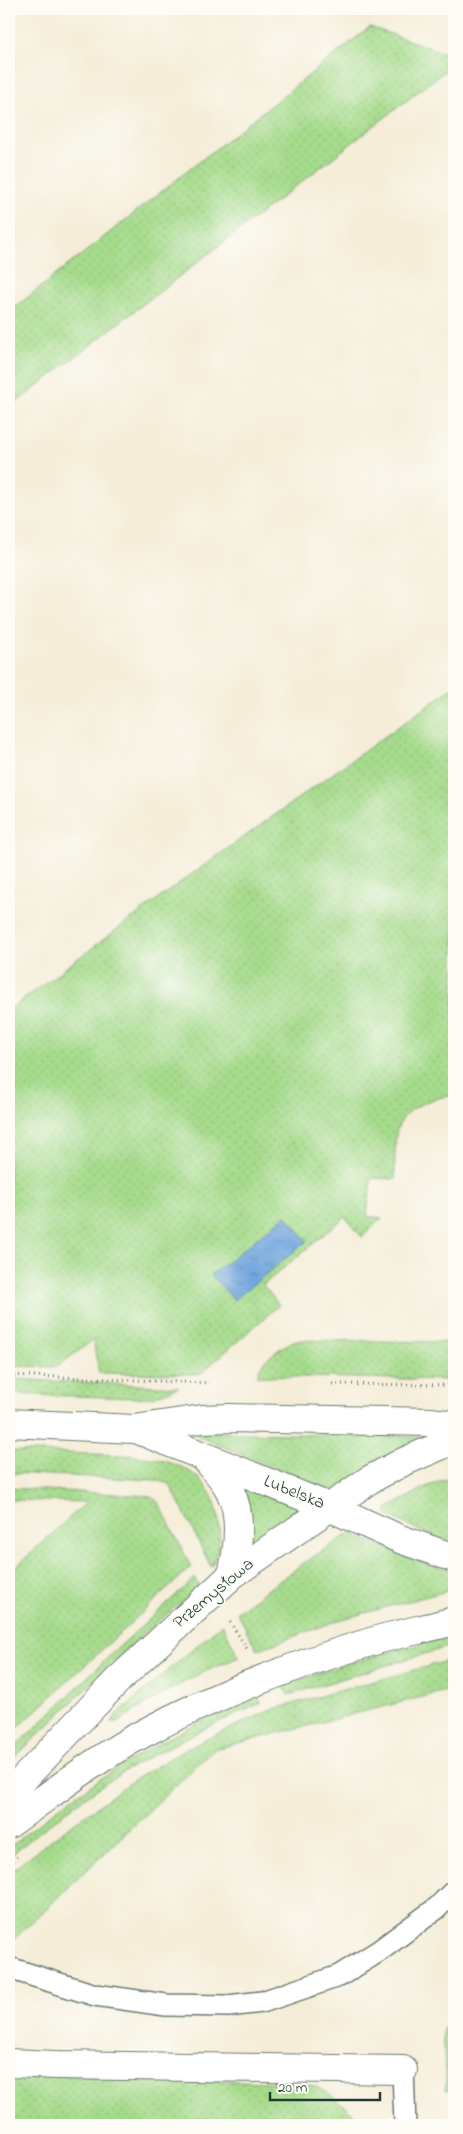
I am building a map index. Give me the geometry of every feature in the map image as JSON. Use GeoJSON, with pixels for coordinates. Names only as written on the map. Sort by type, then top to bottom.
{"type":"FeatureCollection","features":[{"type":"Feature","properties":{"kind":"street","name":"Lubelska"},"geometry":{"type":"LineString","coordinates":[[9,1423],[134,1428],[202,1419],[237,1418],[432,1422],[454,1425]]}},
{"type":"Feature","properties":{"kind":"street","name":"Lubelska"},"geometry":{"type":"LineString","coordinates":[[134,1428],[329,1507],[400,1539],[454,1558]]}},
{"type":"Feature","properties":{"kind":"street","name":"Przemysłowa"},"geometry":{"type":"LineString","coordinates":[[9,1794],[119,1679],[232,1575],[369,1480],[394,1466],[454,1440]]}},
{"type":"Feature","properties":{"kind":"street"},"geometry":{"type":"LineString","coordinates":[[203,1456],[223,1479],[231,1492],[233,1500],[238,1530],[237,1553],[232,1575]]}},
{"type":"Feature","properties":{"kind":"street"},"geometry":{"type":"LineString","coordinates":[[9,1824],[143,1733],[228,1693],[315,1659],[454,1621]]}},
{"type":"Feature","properties":{"kind":"street"},"geometry":{"type":"LineString","coordinates":[[9,2063],[403,2070]]}},
{"type":"Feature","properties":{"kind":"lane"},"geometry":{"type":"LineString","coordinates":[[9,1968],[95,1995],[166,2005],[228,2006],[262,2002],[340,1976],[379,1951],[437,1908],[454,1891]]}},
{"type":"Feature","properties":{"kind":"lane"},"geometry":{"type":"LineString","coordinates":[[403,2070],[405,2125]]}},
{"type":"Feature","properties":{"kind":"path"},"geometry":{"type":"LineString","coordinates":[[228,1618],[248,1651]]}},
{"type":"Feature","properties":{"kind":"path"},"geometry":{"type":"LineString","coordinates":[[9,1864],[22,1853]]}},
{"type":"Feature","properties":{"kind":"green space"},"geometry":{"type":"Polygon","coordinates":[[[370,27],[454,56],[454,64],[9,408],[9,312],[370,27]]]}},
{"type":"Feature","properties":{"kind":"green space"},"geometry":{"type":"Polygon","coordinates":[[[454,687],[454,1096],[438,1098],[422,1104],[414,1108],[402,1120],[396,1137],[395,1179],[371,1178],[367,1216],[382,1218],[362,1237],[345,1217],[263,1285],[279,1305],[200,1374],[99,1373],[93,1340],[57,1367],[9,1366],[9,1010],[174,887],[454,687]]]}},
{"type":"Feature","properties":{"kind":"green space"},"geometry":{"type":"Polygon","coordinates":[[[296,1340],[454,1342],[454,1380],[258,1376],[259,1370],[267,1360],[278,1350],[296,1340]]]}},
{"type":"Feature","properties":{"kind":"green space"},"geometry":{"type":"Polygon","coordinates":[[[9,1379],[179,1387],[152,1397],[136,1398],[9,1394],[9,1379]]]}},
{"type":"Feature","properties":{"kind":"green space"},"geometry":{"type":"Polygon","coordinates":[[[199,1432],[421,1437],[423,1439],[332,1491],[197,1436],[199,1432]]]}},
{"type":"Feature","properties":{"kind":"green space"},"geometry":{"type":"Polygon","coordinates":[[[9,1451],[131,1456],[169,1462],[186,1469],[200,1480],[211,1495],[218,1515],[219,1542],[211,1567],[170,1484],[155,1480],[9,1473],[9,1451]]]}},
{"type":"Feature","properties":{"kind":"green space"},"geometry":{"type":"Polygon","coordinates":[[[454,1476],[454,1544],[387,1515],[387,1509],[424,1488],[454,1476]]]}},
{"type":"Feature","properties":{"kind":"green space"},"geometry":{"type":"Polygon","coordinates":[[[243,1487],[306,1510],[251,1547],[243,1487]]]}},
{"type":"Feature","properties":{"kind":"green space"},"geometry":{"type":"Polygon","coordinates":[[[9,1488],[151,1496],[159,1503],[191,1567],[9,1736],[9,1573],[87,1502],[9,1500],[9,1488]]]}},
{"type":"Feature","properties":{"kind":"green space"},"geometry":{"type":"Polygon","coordinates":[[[350,1533],[408,1557],[454,1571],[454,1589],[339,1620],[257,1650],[237,1612],[305,1562],[350,1533]]]}},
{"type":"Feature","properties":{"kind":"green space"},"geometry":{"type":"Polygon","coordinates":[[[195,1578],[198,1587],[131,1645],[9,1763],[9,1753],[120,1646],[195,1578]]]}},
{"type":"Feature","properties":{"kind":"green space"},"geometry":{"type":"Polygon","coordinates":[[[222,1624],[239,1657],[177,1686],[118,1722],[112,1722],[116,1715],[222,1624]]]}},
{"type":"Feature","properties":{"kind":"green space"},"geometry":{"type":"Polygon","coordinates":[[[454,1635],[454,1645],[288,1695],[283,1685],[346,1664],[454,1635]]]}},
{"type":"Feature","properties":{"kind":"green space"},"geometry":{"type":"Polygon","coordinates":[[[454,1659],[454,1689],[214,1749],[12,1941],[9,1938],[9,1873],[52,1839],[135,1779],[181,1752],[274,1709],[454,1659]]]}},
{"type":"Feature","properties":{"kind":"green space"},"geometry":{"type":"Polygon","coordinates":[[[258,1695],[261,1703],[177,1742],[112,1779],[67,1811],[9,1857],[9,1848],[38,1824],[97,1781],[159,1743],[258,1695]]]}},
{"type":"Feature","properties":{"kind":"green space"},"geometry":{"type":"Polygon","coordinates":[[[454,2017],[454,2090],[446,2090],[443,2029],[454,2017]]]}},
{"type":"Feature","properties":{"kind":"green space"},"geometry":{"type":"Polygon","coordinates":[[[9,2074],[302,2083],[321,2089],[329,2094],[365,2125],[9,2125],[9,2074]]]}},
{"type":"Feature","properties":{"kind":"water"},"geometry":{"type":"Polygon","coordinates":[[[286,1215],[307,1241],[234,1300],[211,1275],[286,1215]]]}}]}
